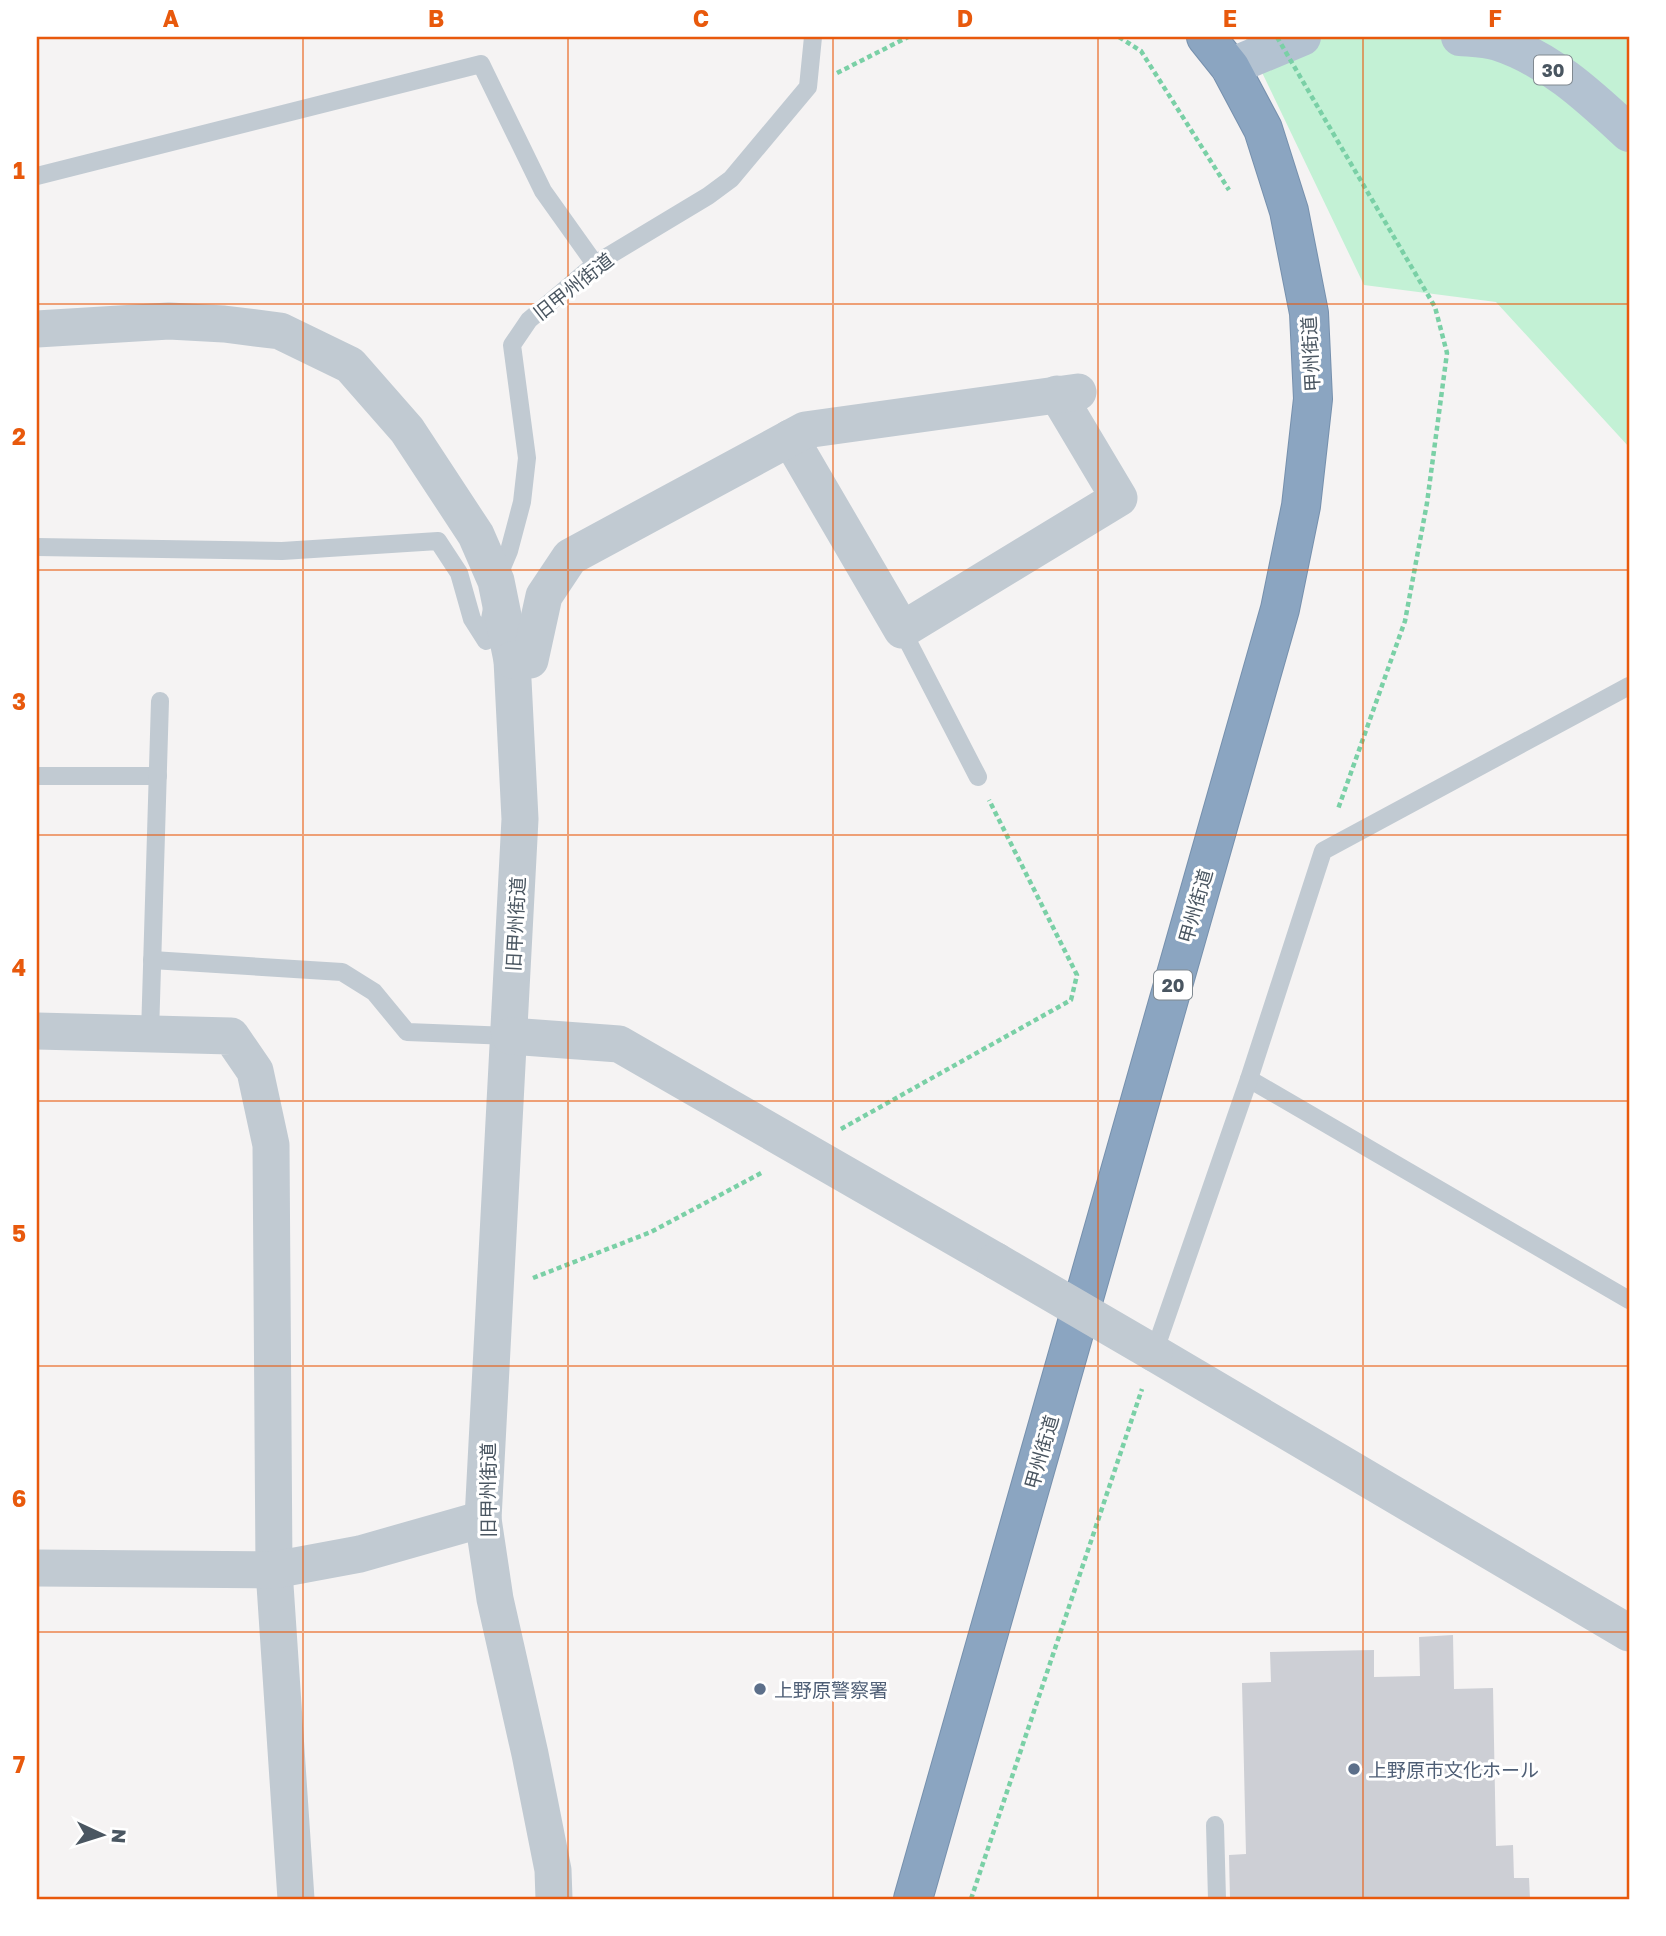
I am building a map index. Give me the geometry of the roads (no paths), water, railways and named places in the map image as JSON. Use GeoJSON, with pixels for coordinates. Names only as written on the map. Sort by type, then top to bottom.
{"type":"FeatureCollection","features":[{"type":"Feature","properties":{"kind":"highway","name":"甲州街道"},"geometry":{"type":"LineString","coordinates":[[914,1899],[1280,609],[1301,506],[1313,399],[1309,313],[1289,211],[1263,129],[1230,66],[1206,37]]}},
{"type":"Feature","properties":{"kind":"main road"},"geometry":{"type":"LineString","coordinates":[[1230,66],[1303,37]]}},
{"type":"Feature","properties":{"kind":"main road","name":"30"},"geometry":{"type":"LineString","coordinates":[[1460,37],[1496,41],[1536,59],[1577,85],[1629,133]]}},
{"type":"Feature","properties":{"kind":"street"},"geometry":{"type":"LineString","coordinates":[[37,329],[169,321],[224,324],[280,331],[350,365],[407,430],[476,535],[496,581]]}},
{"type":"Feature","properties":{"kind":"street"},"geometry":{"type":"LineString","coordinates":[[512,660],[530,660],[544,596],[569,556],[790,438],[805,430],[1067,393],[1118,498],[902,630],[790,438]]}},
{"type":"Feature","properties":{"kind":"street","name":"旧甲州街道"},"geometry":{"type":"LineString","coordinates":[[496,581],[512,660],[520,819],[483,1519],[495,1599],[553,1870],[554,1899]]}},
{"type":"Feature","properties":{"kind":"street"},"geometry":{"type":"LineString","coordinates":[[37,1031],[231,1036],[255,1071],[271,1145],[274,1570],[296,1899]]}},
{"type":"Feature","properties":{"kind":"street"},"geometry":{"type":"LineString","coordinates":[[510,1036],[619,1044],[1154,1353],[1629,1633]]}},
{"type":"Feature","properties":{"kind":"street"},"geometry":{"type":"LineString","coordinates":[[37,1568],[274,1570],[360,1554],[483,1519]]}},
{"type":"Feature","properties":{"kind":"lane","name":"旧甲州街道"},"geometry":{"type":"LineString","coordinates":[[496,581],[509,551],[522,502],[527,458],[512,345],[529,320],[595,264],[708,196],[731,179],[808,87],[813,37]]}},
{"type":"Feature","properties":{"kind":"lane"},"geometry":{"type":"LineString","coordinates":[[37,176],[481,64],[543,191],[595,264]]}},
{"type":"Feature","properties":{"kind":"lane"},"geometry":{"type":"LineString","coordinates":[[37,547],[282,551],[438,541],[459,573],[472,618],[486,640],[496,581]]}},
{"type":"Feature","properties":{"kind":"lane"},"geometry":{"type":"LineString","coordinates":[[902,630],[978,777]]}},
{"type":"Feature","properties":{"kind":"lane"},"geometry":{"type":"LineString","coordinates":[[1154,1353],[1250,1079],[1323,851],[1629,687]]}},
{"type":"Feature","properties":{"kind":"lane"},"geometry":{"type":"LineString","coordinates":[[150,1034],[160,701]]}},
{"type":"Feature","properties":{"kind":"lane"},"geometry":{"type":"LineString","coordinates":[[37,776],[158,776]]}},
{"type":"Feature","properties":{"kind":"lane"},"geometry":{"type":"LineString","coordinates":[[152,960],[342,972],[374,992],[407,1032],[510,1036]]}},
{"type":"Feature","properties":{"kind":"lane"},"geometry":{"type":"LineString","coordinates":[[1250,1079],[1629,1300]]}},
{"type":"Feature","properties":{"kind":"lane"},"geometry":{"type":"LineString","coordinates":[[1215,1825],[1217,1899]]}},
{"type":"Feature","properties":{"kind":"place","name":"上野原警察署"},"geometry":{"type":"Point","coordinates":[760,1689]}},
{"type":"Feature","properties":{"kind":"place","name":"上野原市文化ホール"},"geometry":{"type":"Point","coordinates":[1354,1769]}}]}
